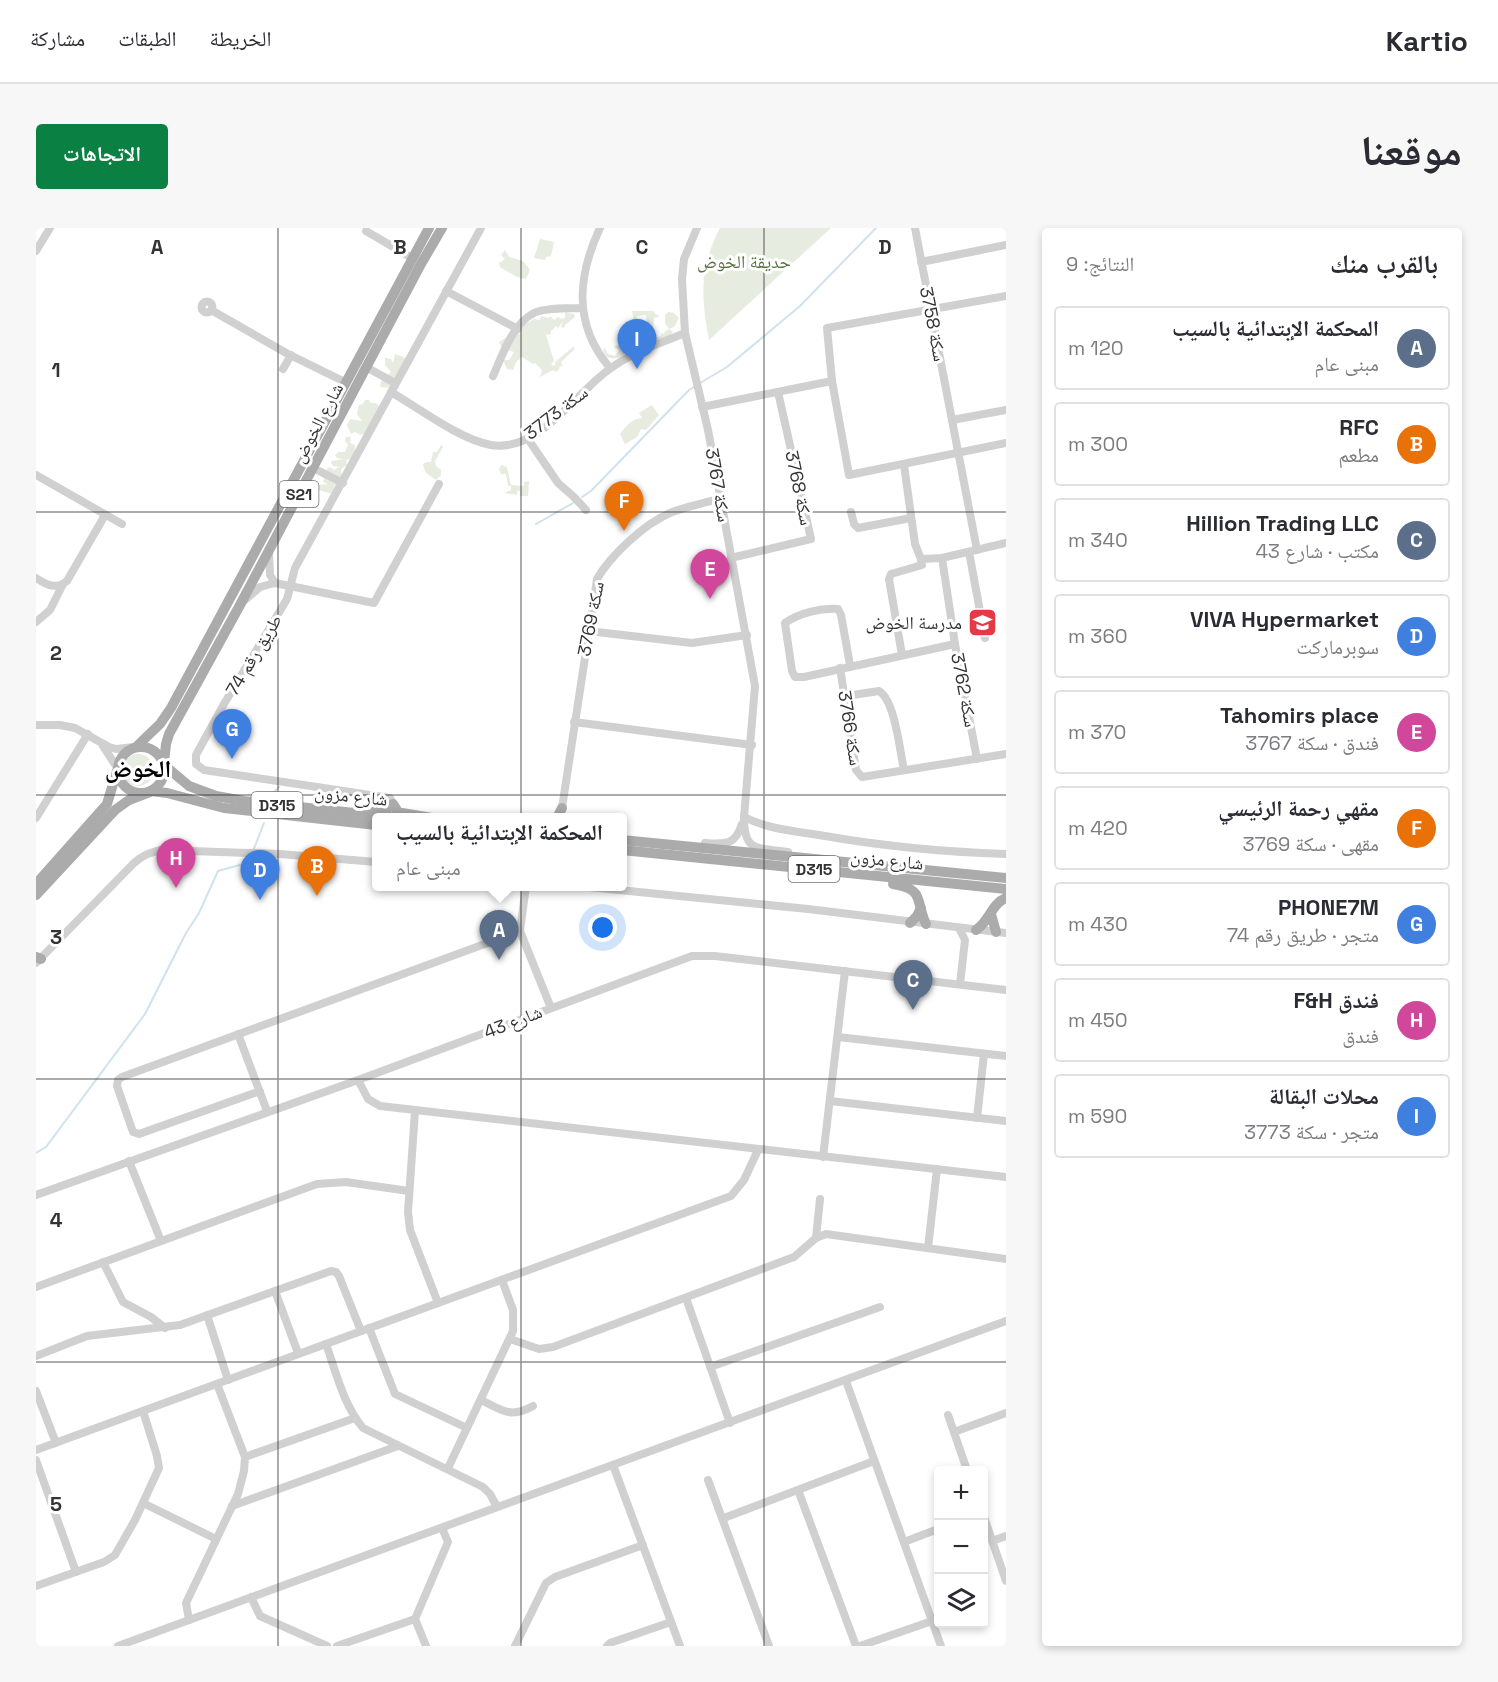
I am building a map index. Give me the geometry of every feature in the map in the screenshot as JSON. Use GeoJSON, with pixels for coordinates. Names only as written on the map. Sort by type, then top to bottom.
{"type":"FeatureCollection","features":[{"type":"Feature","properties":{"kind":"main road","name":"شارع الخوض"},"geometry":{"type":"LineString","coordinates":[[135,747],[160,724],[171,708],[429,228]]}},
{"type":"Feature","properties":{"kind":"main road","name":"شارع الخوض"},"geometry":{"type":"LineString","coordinates":[[164,764],[169,734],[442,228]]}},
{"type":"Feature","properties":{"kind":"main road"},"geometry":{"type":"LineString","coordinates":[[135,747],[150,748],[161,757],[164,764]]}},
{"type":"Feature","properties":{"kind":"main road","name":"S21"},"geometry":{"type":"LineString","coordinates":[[36,884],[107,804],[122,756],[135,747]]}},
{"type":"Feature","properties":{"kind":"main road","name":"S21"},"geometry":{"type":"LineString","coordinates":[[151,792],[162,781],[164,764]]}},
{"type":"Feature","properties":{"kind":"main road","name":"شارع مزون"},"geometry":{"type":"LineString","coordinates":[[164,764],[189,786],[216,796],[372,815]]}},
{"type":"Feature","properties":{"kind":"main road"},"geometry":{"type":"LineString","coordinates":[[118,770],[128,790],[142,794],[151,792]]}},
{"type":"Feature","properties":{"kind":"main road"},"geometry":{"type":"LineString","coordinates":[[36,895],[115,810],[129,800],[151,792]]}},
{"type":"Feature","properties":{"kind":"main road","name":"شارع مزون"},"geometry":{"type":"LineString","coordinates":[[151,792],[167,793],[224,808],[372,825]]}},
{"type":"Feature","properties":{"kind":"main road"},"geometry":{"type":"LineString","coordinates":[[345,812],[384,811],[393,804],[398,812],[402,813]]}},
{"type":"Feature","properties":{"kind":"main road"},"geometry":{"type":"LineString","coordinates":[[321,820],[338,826],[372,830]]}},
{"type":"Feature","properties":{"kind":"main road","name":"شارع مزون"},"geometry":{"type":"LineString","coordinates":[[627,843],[672,845],[1006,889]]}},
{"type":"Feature","properties":{"kind":"main road","name":"شارع مزون"},"geometry":{"type":"LineString","coordinates":[[627,843],[816,864],[1006,878]]}},
{"type":"Feature","properties":{"kind":"main road"},"geometry":{"type":"LineString","coordinates":[[816,864],[830,876],[907,886],[917,893],[926,924]]}},
{"type":"Feature","properties":{"kind":"main road"},"geometry":{"type":"LineString","coordinates":[[976,930],[985,923],[998,902],[1006,898]]}},
{"type":"Feature","properties":{"kind":"main road"},"geometry":{"type":"LineString","coordinates":[[910,922],[921,908]]}},
{"type":"Feature","properties":{"kind":"main road"},"geometry":{"type":"LineString","coordinates":[[991,914],[1001,933]]}},
{"type":"Feature","properties":{"kind":"street"},"geometry":{"type":"LineString","coordinates":[[36,251],[50,228]]}},
{"type":"Feature","properties":{"kind":"street","name":"طريق رقم 74"},"geometry":{"type":"LineString","coordinates":[[393,804],[390,798],[204,770],[196,764],[196,755],[287,599],[295,568],[481,228]]}},
{"type":"Feature","properties":{"kind":"street"},"geometry":{"type":"LineString","coordinates":[[600,228],[589,251],[584,272],[581,308],[600,356],[610,368]]}},
{"type":"Feature","properties":{"kind":"street","name":"سكة 3767"},"geometry":{"type":"LineString","coordinates":[[698,228],[684,259],[682,279],[685,333],[708,430],[756,686],[744,817]]}},
{"type":"Feature","properties":{"kind":"street","name":"سكة 3758"},"geometry":{"type":"LineString","coordinates":[[915,228],[958,453],[986,638]]}},
{"type":"Feature","properties":{"kind":"street"},"geometry":{"type":"LineString","coordinates":[[366,231],[412,258]]}},
{"type":"Feature","properties":{"kind":"street"},"geometry":{"type":"LineString","coordinates":[[921,262],[1006,246]]}},
{"type":"Feature","properties":{"kind":"street"},"geometry":{"type":"LineString","coordinates":[[446,291],[518,329]]}},
{"type":"Feature","properties":{"kind":"street"},"geometry":{"type":"LineString","coordinates":[[1006,296],[827,328],[832,381],[849,475],[1006,443]]}},
{"type":"Feature","properties":{"kind":"street"},"geometry":{"type":"LineString","coordinates":[[493,376],[518,329],[533,314],[540,311],[581,308]]}},
{"type":"Feature","properties":{"kind":"street"},"geometry":{"type":"LineString","coordinates":[[211,310],[345,382]]}},
{"type":"Feature","properties":{"kind":"street","name":"سكة 3773"},"geometry":{"type":"LineString","coordinates":[[391,392],[477,441],[495,446],[518,442],[528,439],[555,418],[610,368],[643,349],[685,333]]}},
{"type":"Feature","properties":{"kind":"street"},"geometry":{"type":"LineString","coordinates":[[283,369],[291,355]]}},
{"type":"Feature","properties":{"kind":"street"},"geometry":{"type":"LineString","coordinates":[[366,367],[395,383]]}},
{"type":"Feature","properties":{"kind":"street"},"geometry":{"type":"LineString","coordinates":[[702,406],[832,381]]}},
{"type":"Feature","properties":{"kind":"street","name":"سكة 3768"},"geometry":{"type":"LineString","coordinates":[[731,558],[811,539],[778,392]]}},
{"type":"Feature","properties":{"kind":"street"},"geometry":{"type":"LineString","coordinates":[[952,420],[1006,410]]}},
{"type":"Feature","properties":{"kind":"street"},"geometry":{"type":"LineString","coordinates":[[528,439],[555,480],[586,510]]}},
{"type":"Feature","properties":{"kind":"street"},"geometry":{"type":"LineString","coordinates":[[902,655],[889,579],[891,574],[922,565],[916,550],[904,465]]}},
{"type":"Feature","properties":{"kind":"street"},"geometry":{"type":"LineString","coordinates":[[313,468],[343,483]]}},
{"type":"Feature","properties":{"kind":"street"},"geometry":{"type":"LineString","coordinates":[[36,475],[122,525]]}},
{"type":"Feature","properties":{"kind":"street"},"geometry":{"type":"LineString","coordinates":[[270,550],[270,575],[275,583],[374,603],[439,484]]}},
{"type":"Feature","properties":{"kind":"street","name":"سكة 3769"},"geometry":{"type":"LineString","coordinates":[[561,813],[597,579],[609,561],[652,522],[675,511],[720,499]]}},
{"type":"Feature","properties":{"kind":"street"},"geometry":{"type":"LineString","coordinates":[[851,512],[854,524],[858,528],[911,518]]}},
{"type":"Feature","properties":{"kind":"street"},"geometry":{"type":"LineString","coordinates":[[36,622],[50,610],[105,515]]}},
{"type":"Feature","properties":{"kind":"street"},"geometry":{"type":"LineString","coordinates":[[921,559],[942,558],[1006,543]]}},
{"type":"Feature","properties":{"kind":"street","name":"سكة 3762"},"geometry":{"type":"LineString","coordinates":[[942,558],[955,644],[977,759]]}},
{"type":"Feature","properties":{"kind":"street"},"geometry":{"type":"LineString","coordinates":[[36,578],[53,586],[63,584]]}},
{"type":"Feature","properties":{"kind":"street","name":"طريق رقم 74"},"geometry":{"type":"LineString","coordinates":[[240,605],[255,590],[275,583]]}},
{"type":"Feature","properties":{"kind":"street"},"geometry":{"type":"LineString","coordinates":[[850,665],[838,609],[829,608],[795,616],[785,623],[790,660],[795,677],[804,677],[850,665],[955,644]]}},
{"type":"Feature","properties":{"kind":"street"},"geometry":{"type":"LineString","coordinates":[[588,631],[692,643],[747,635]]}},
{"type":"Feature","properties":{"kind":"street","name":"سكة 3766"},"geometry":{"type":"LineString","coordinates":[[840,668],[858,774],[862,777],[977,759]]}},
{"type":"Feature","properties":{"kind":"street"},"geometry":{"type":"LineString","coordinates":[[846,696],[879,691],[885,695],[892,712],[904,770]]}},
{"type":"Feature","properties":{"kind":"street"},"geometry":{"type":"LineString","coordinates":[[574,722],[752,745]]}},
{"type":"Feature","properties":{"kind":"street"},"geometry":{"type":"LineString","coordinates":[[36,725],[68,726],[116,749],[135,747]]}},
{"type":"Feature","properties":{"kind":"street"},"geometry":{"type":"LineString","coordinates":[[36,818],[88,734]]}},
{"type":"Feature","properties":{"kind":"street"},"geometry":{"type":"LineString","coordinates":[[98,740],[111,756],[118,770]]}},
{"type":"Feature","properties":{"kind":"street"},"geometry":{"type":"LineString","coordinates":[[977,759],[1006,754]]}},
{"type":"Feature","properties":{"kind":"street"},"geometry":{"type":"LineString","coordinates":[[672,845],[730,842],[738,834],[744,817]]}},
{"type":"Feature","properties":{"kind":"street"},"geometry":{"type":"LineString","coordinates":[[744,817],[780,830],[840,839],[946,852],[1006,854]]}},
{"type":"Feature","properties":{"kind":"street"},"geometry":{"type":"LineString","coordinates":[[744,817],[744,835],[750,844],[799,854],[816,864]]}},
{"type":"Feature","properties":{"kind":"street"},"geometry":{"type":"LineString","coordinates":[[38,960],[134,863],[143,855],[153,852],[161,850],[279,854],[372,862]]}},
{"type":"Feature","properties":{"kind":"street"},"geometry":{"type":"LineString","coordinates":[[525,891],[520,931],[551,1008]]}},
{"type":"Feature","properties":{"kind":"street"},"geometry":{"type":"LineString","coordinates":[[627,891],[808,909],[1001,933]]}},
{"type":"Feature","properties":{"kind":"street"},"geometry":{"type":"LineString","coordinates":[[959,928],[965,940],[960,984]]}},
{"type":"Feature","properties":{"kind":"street"},"geometry":{"type":"LineString","coordinates":[[965,940],[976,930]]}},
{"type":"Feature","properties":{"kind":"street"},"geometry":{"type":"LineString","coordinates":[[260,1091],[139,1134],[133,1132],[117,1087],[119,1079],[520,931]]}},
{"type":"Feature","properties":{"kind":"street","name":"شارع 43"},"geometry":{"type":"LineString","coordinates":[[36,1196],[692,956],[715,956],[1006,990]]}},
{"type":"Feature","properties":{"kind":"street"},"geometry":{"type":"LineString","coordinates":[[823,1157],[845,971]]}},
{"type":"Feature","properties":{"kind":"street"},"geometry":{"type":"LineString","coordinates":[[238,1034],[267,1111]]}},
{"type":"Feature","properties":{"kind":"street"},"geometry":{"type":"LineString","coordinates":[[838,1036],[1006,1056]]}},
{"type":"Feature","properties":{"kind":"street"},"geometry":{"type":"LineString","coordinates":[[976,1118],[984,1054]]}},
{"type":"Feature","properties":{"kind":"street"},"geometry":{"type":"LineString","coordinates":[[357,1080],[372,1103],[380,1106],[1006,1176]]}},
{"type":"Feature","properties":{"kind":"street"},"geometry":{"type":"LineString","coordinates":[[830,1101],[1006,1121]]}},
{"type":"Feature","properties":{"kind":"street"},"geometry":{"type":"LineString","coordinates":[[415,1111],[408,1212],[410,1230],[438,1303]]}},
{"type":"Feature","properties":{"kind":"street"},"geometry":{"type":"LineString","coordinates":[[36,1450],[731,1196],[744,1180],[758,1150]]}},
{"type":"Feature","properties":{"kind":"street"},"geometry":{"type":"LineString","coordinates":[[129,1161],[161,1241]]}},
{"type":"Feature","properties":{"kind":"street"},"geometry":{"type":"LineString","coordinates":[[928,1248],[937,1169]]}},
{"type":"Feature","properties":{"kind":"street"},"geometry":{"type":"LineString","coordinates":[[36,1287],[317,1184],[346,1182],[409,1191]]}},
{"type":"Feature","properties":{"kind":"street"},"geometry":{"type":"LineString","coordinates":[[816,1239],[820,1199]]}},
{"type":"Feature","properties":{"kind":"street"},"geometry":{"type":"LineString","coordinates":[[510,1339],[539,1349],[553,1347],[794,1257],[826,1234],[1006,1259]]}},
{"type":"Feature","properties":{"kind":"street"},"geometry":{"type":"LineString","coordinates":[[103,1262],[123,1302],[165,1328]]}},
{"type":"Feature","properties":{"kind":"street"},"geometry":{"type":"LineString","coordinates":[[36,1356],[87,1336],[165,1328],[328,1271],[336,1272],[361,1331]]}},
{"type":"Feature","properties":{"kind":"street"},"geometry":{"type":"LineString","coordinates":[[448,1468],[513,1331],[513,1310],[502,1280]]}},
{"type":"Feature","properties":{"kind":"street"},"geometry":{"type":"LineString","coordinates":[[275,1291],[298,1353]]}},
{"type":"Feature","properties":{"kind":"street"},"geometry":{"type":"LineString","coordinates":[[686,1298],[730,1423]]}},
{"type":"Feature","properties":{"kind":"street"},"geometry":{"type":"LineString","coordinates":[[710,1367],[880,1306]]}},
{"type":"Feature","properties":{"kind":"street"},"geometry":{"type":"LineString","coordinates":[[207,1315],[228,1380]]}},
{"type":"Feature","properties":{"kind":"street"},"geometry":{"type":"LineString","coordinates":[[118,1646],[1006,1321]]}},
{"type":"Feature","properties":{"kind":"street"},"geometry":{"type":"LineString","coordinates":[[369,1328],[395,1394],[467,1428]]}},
{"type":"Feature","properties":{"kind":"street"},"geometry":{"type":"LineString","coordinates":[[326,1344],[348,1404],[363,1428],[483,1487],[497,1507]]}},
{"type":"Feature","properties":{"kind":"street"},"geometry":{"type":"LineString","coordinates":[[846,1381],[941,1646]]}},
{"type":"Feature","properties":{"kind":"street"},"geometry":{"type":"LineString","coordinates":[[189,1620],[186,1602],[232,1506],[244,1471],[245,1457],[217,1384]]}},
{"type":"Feature","properties":{"kind":"street"},"geometry":{"type":"LineString","coordinates":[[36,1391],[56,1443]]}},
{"type":"Feature","properties":{"kind":"street"},"geometry":{"type":"LineString","coordinates":[[481,1400],[510,1414],[520,1413],[533,1406]]}},
{"type":"Feature","properties":{"kind":"street"},"geometry":{"type":"LineString","coordinates":[[36,1586],[104,1562],[115,1555],[159,1468],[158,1456],[143,1411]]}},
{"type":"Feature","properties":{"kind":"street"},"geometry":{"type":"LineString","coordinates":[[954,1432],[1006,1413]]}},
{"type":"Feature","properties":{"kind":"street"},"geometry":{"type":"LineString","coordinates":[[948,1415],[966,1466]]}},
{"type":"Feature","properties":{"kind":"street"},"geometry":{"type":"LineString","coordinates":[[245,1457],[355,1418]]}},
{"type":"Feature","properties":{"kind":"street"},"geometry":{"type":"LineString","coordinates":[[232,1506],[398,1446]]}},
{"type":"Feature","properties":{"kind":"street"},"geometry":{"type":"LineString","coordinates":[[36,1460],[76,1572]]}},
{"type":"Feature","properties":{"kind":"street"},"geometry":{"type":"LineString","coordinates":[[724,1518],[874,1461]]}},
{"type":"Feature","properties":{"kind":"street"},"geometry":{"type":"LineString","coordinates":[[614,1465],[680,1646]]}},
{"type":"Feature","properties":{"kind":"street"},"geometry":{"type":"LineString","coordinates":[[708,1480],[770,1646]]}},
{"type":"Feature","properties":{"kind":"street"},"geometry":{"type":"LineString","coordinates":[[798,1490],[858,1646],[932,1620]]}},
{"type":"Feature","properties":{"kind":"street"},"geometry":{"type":"LineString","coordinates":[[142,1503],[216,1539]]}},
{"type":"Feature","properties":{"kind":"street"},"geometry":{"type":"LineString","coordinates":[[985,1520],[1006,1581]]}},
{"type":"Feature","properties":{"kind":"street"},"geometry":{"type":"LineString","coordinates":[[426,1646],[415,1619],[448,1542],[442,1528]]}},
{"type":"Feature","properties":{"kind":"street"},"geometry":{"type":"LineString","coordinates":[[904,1542],[934,1531]]}},
{"type":"Feature","properties":{"kind":"street"},"geometry":{"type":"LineString","coordinates":[[992,1541],[1006,1536]]}},
{"type":"Feature","properties":{"kind":"street"},"geometry":{"type":"LineString","coordinates":[[515,1646],[546,1584],[555,1577],[643,1545]]}},
{"type":"Feature","properties":{"kind":"street"},"geometry":{"type":"LineString","coordinates":[[251,1598],[260,1616],[327,1646]]}},
{"type":"Feature","properties":{"kind":"street"},"geometry":{"type":"LineString","coordinates":[[337,1646],[415,1619]]}},
{"type":"Feature","properties":{"kind":"street"},"geometry":{"type":"LineString","coordinates":[[607,1646],[671,1622]]}},
{"type":"Feature","properties":{"kind":"green space","name":"حديقة الخوض"},"geometry":{"type":"Polygon","coordinates":[[[720,228],[831,228],[709,340],[703,296],[705,270],[720,228]]]}},
{"type":"Feature","properties":{"kind":"green space"},"geometry":{"type":"Polygon","coordinates":[[[540,239],[554,242],[551,256],[546,257],[545,260],[534,258],[540,239]]]}},
{"type":"Feature","properties":{"kind":"green space"},"geometry":{"type":"Polygon","coordinates":[[[505,250],[509,257],[523,261],[530,270],[526,279],[517,277],[500,267],[499,263],[505,259],[501,255],[505,250]]]}},
{"type":"Feature","properties":{"kind":"green space"},"geometry":{"type":"Polygon","coordinates":[[[632,311],[654,311],[660,316],[654,318],[653,329],[647,328],[646,315],[636,316],[641,330],[638,339],[640,349],[634,351],[630,348],[618,358],[607,357],[603,350],[605,348],[608,354],[615,356],[619,350],[614,347],[631,339],[629,332],[636,330],[632,311]]]}},
{"type":"Feature","properties":{"kind":"green space"},"geometry":{"type":"Polygon","coordinates":[[[565,312],[574,314],[575,317],[564,328],[561,327],[563,321],[558,328],[556,326],[551,331],[551,334],[546,335],[554,361],[551,364],[553,366],[573,347],[575,349],[561,362],[563,366],[559,366],[556,372],[553,370],[540,377],[542,370],[535,363],[522,357],[516,362],[513,370],[507,369],[503,360],[509,360],[514,352],[502,348],[499,342],[512,334],[520,334],[524,323],[534,319],[540,320],[541,316],[549,318],[550,316],[554,320],[558,317],[565,318],[565,312]]]}},
{"type":"Feature","properties":{"kind":"green space"},"geometry":{"type":"Polygon","coordinates":[[[668,312],[674,313],[679,318],[674,327],[669,329],[665,323],[665,315],[668,312]]]}},
{"type":"Feature","properties":{"kind":"green space"},"geometry":{"type":"Polygon","coordinates":[[[669,329],[673,332],[670,336],[646,342],[646,339],[661,336],[661,333],[664,334],[669,329]]]}},
{"type":"Feature","properties":{"kind":"green space"},"geometry":{"type":"Polygon","coordinates":[[[395,354],[404,357],[405,360],[391,388],[380,387],[381,381],[391,372],[385,365],[385,358],[391,359],[393,363],[395,354]]]}},
{"type":"Feature","properties":{"kind":"green space"},"geometry":{"type":"Polygon","coordinates":[[[365,400],[376,403],[380,407],[365,433],[351,434],[347,425],[350,419],[362,421],[357,414],[359,405],[365,400]]]}},
{"type":"Feature","properties":{"kind":"green space"},"geometry":{"type":"Polygon","coordinates":[[[652,405],[659,415],[646,430],[641,429],[637,437],[625,444],[620,434],[631,422],[642,418],[639,413],[652,405]]]}},
{"type":"Feature","properties":{"kind":"green space"},"geometry":{"type":"Polygon","coordinates":[[[346,437],[351,437],[350,443],[355,445],[355,452],[350,459],[346,460],[347,465],[341,469],[342,476],[337,478],[338,484],[334,486],[335,490],[332,494],[319,490],[319,485],[328,484],[323,482],[327,469],[330,467],[334,470],[339,467],[333,466],[332,461],[344,459],[337,458],[335,455],[338,452],[345,452],[348,445],[345,441],[346,437]]]}},
{"type":"Feature","properties":{"kind":"green space"},"geometry":{"type":"Polygon","coordinates":[[[441,445],[443,447],[435,461],[436,466],[441,470],[441,475],[436,480],[425,472],[423,464],[431,462],[433,452],[437,452],[441,445]]]}},
{"type":"Feature","properties":{"kind":"green space"},"geometry":{"type":"Polygon","coordinates":[[[501,465],[507,467],[511,485],[524,486],[524,482],[529,481],[528,496],[520,496],[520,491],[517,491],[517,495],[504,493],[511,490],[511,486],[508,486],[506,474],[501,474],[499,469],[501,465]]]}},
{"type":"Feature","properties":{"kind":"green space"},"geometry":{"type":"Polygon","coordinates":[[[138,754],[149,759],[154,770],[149,781],[138,786],[127,781],[122,770],[127,759],[138,754]]]}},
{"type":"Feature","properties":{"kind":"waterway"},"geometry":{"type":"LineString","coordinates":[[700,383],[727,367],[800,306],[876,228]]}},
{"type":"Feature","properties":{"kind":"waterway"},"geometry":{"type":"LineString","coordinates":[[582,497],[591,491],[689,390],[696,386]]}},
{"type":"Feature","properties":{"kind":"waterway"},"geometry":{"type":"LineString","coordinates":[[536,524],[573,503]]}},
{"type":"Feature","properties":{"kind":"waterway"},"geometry":{"type":"LineString","coordinates":[[269,797],[279,787]]}},
{"type":"Feature","properties":{"kind":"waterway"},"geometry":{"type":"LineString","coordinates":[[253,851],[264,823]]}},
{"type":"Feature","properties":{"kind":"waterway"},"geometry":{"type":"LineString","coordinates":[[36,1153],[46,1147],[145,1014],[186,933],[199,913],[218,871],[247,863]]}},
{"type":"Feature","properties":{"kind":"place","name":"محلات البقالة"},"geometry":{"type":"Point","coordinates":[637,369]}},
{"type":"Feature","properties":{"kind":"place","name":"مقهي رحمة الرئيسي"},"geometry":{"type":"Point","coordinates":[624,531]}},
{"type":"Feature","properties":{"kind":"place","name":"Tahomirs place"},"geometry":{"type":"Point","coordinates":[710,599]}},
{"type":"Feature","properties":{"kind":"place","name":"مدرسة الخوض"},"geometry":{"type":"Point","coordinates":[983,623]}},
{"type":"Feature","properties":{"kind":"place","name":"PHONE7M"},"geometry":{"type":"Point","coordinates":[232,759]}},
{"type":"Feature","properties":{"kind":"place","name":"فندق F&H"},"geometry":{"type":"Point","coordinates":[176,888]}},
{"type":"Feature","properties":{"kind":"place","name":"RFC"},"geometry":{"type":"Point","coordinates":[317,896]}},
{"type":"Feature","properties":{"kind":"place","name":"VIVA Hypermarket"},"geometry":{"type":"Point","coordinates":[260,900]}},
{"type":"Feature","properties":{"kind":"place","name":"المحكمة الإبتدائية بالسيب"},"geometry":{"type":"Point","coordinates":[499,960]}},
{"type":"Feature","properties":{"kind":"place","name":"Hillion Trading LLC"},"geometry":{"type":"Point","coordinates":[913,1010]}},
{"type":"Feature","properties":{"kind":"district","name":"الخوض"},"geometry":{"type":"Point","coordinates":[138,769]}}]}
